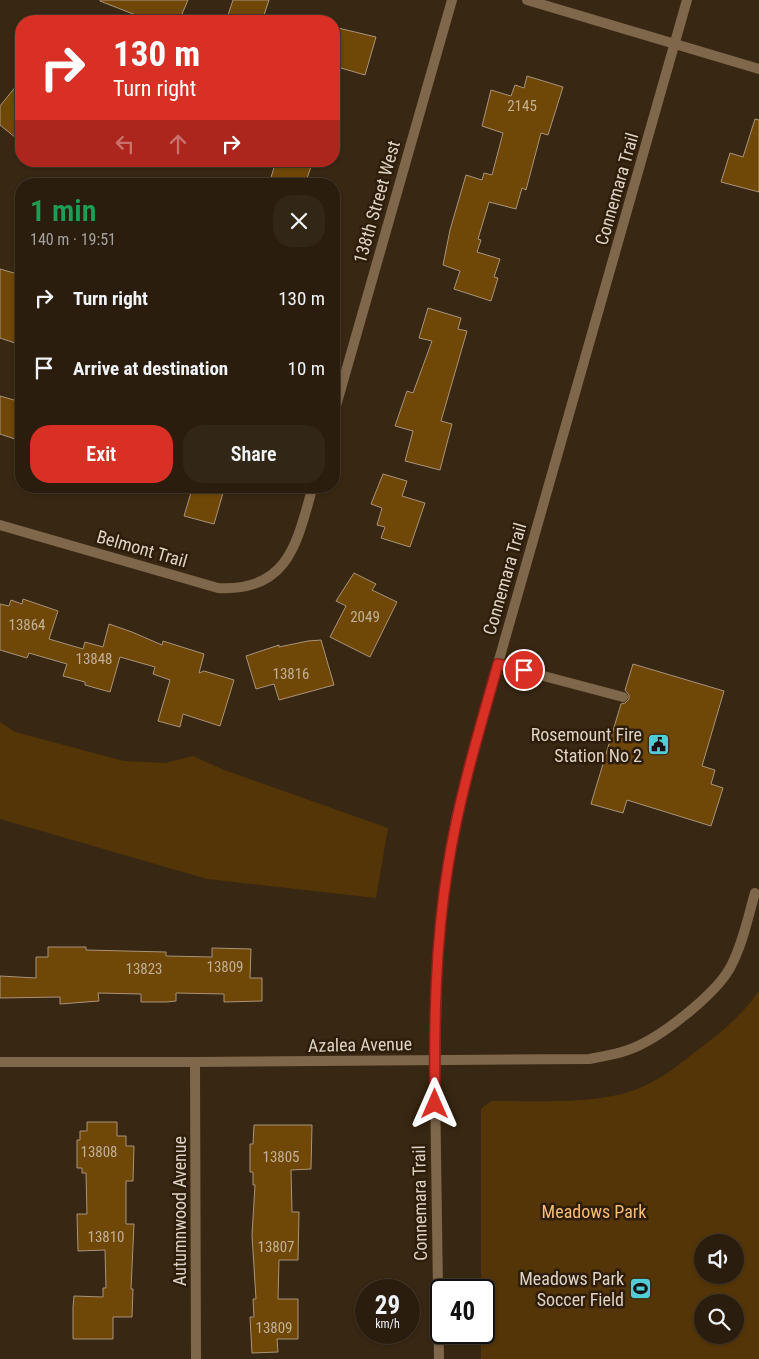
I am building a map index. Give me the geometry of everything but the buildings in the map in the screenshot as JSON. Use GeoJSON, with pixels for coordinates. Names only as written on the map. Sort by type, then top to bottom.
{"type":"FeatureCollection","features":[{"type":"Feature","properties":{"kind":"street","name":"138th Street West"},"geometry":{"type":"LineString","coordinates":[[340,392],[452,0]]}},
{"type":"Feature","properties":{"kind":"street"},"geometry":{"type":"LineString","coordinates":[[528,0],[759,69]]}},
{"type":"Feature","properties":{"kind":"street","name":"Connemara Trail"},"geometry":{"type":"LineString","coordinates":[[439,1359],[435,1060],[437,969],[442,910],[456,819],[472,755],[687,0]]}},
{"type":"Feature","properties":{"kind":"street","name":"Belmont Trail"},"geometry":{"type":"LineString","coordinates":[[0,525],[218,588],[233,589],[260,583],[285,562],[292,552],[298,537],[311,493]]}},
{"type":"Feature","properties":{"kind":"street"},"geometry":{"type":"LineString","coordinates":[[498,664],[623,697]]}},
{"type":"Feature","properties":{"kind":"street","name":"Azalea Avenue"},"geometry":{"type":"LineString","coordinates":[[0,1062],[589,1059],[604,1057],[640,1046],[658,1035],[703,1001],[719,984],[731,967],[757,893]]}},
{"type":"Feature","properties":{"kind":"street","name":"Autumnwood Avenue"},"geometry":{"type":"LineString","coordinates":[[195,1062],[196,1359]]}},
{"type":"Feature","properties":{"kind":"green space"},"geometry":{"type":"Polygon","coordinates":[[[0,722],[15,732],[124,761],[165,763],[193,756],[224,770],[388,828],[376,898],[207,879],[0,819],[0,722]]]}},
{"type":"Feature","properties":{"kind":"green space","name":"Meadows Park"},"geometry":{"type":"Polygon","coordinates":[[[759,991],[759,1359],[481,1359],[481,1344],[495,1344],[495,1279],[481,1279],[481,1109],[491,1101],[587,1100],[625,1093],[642,1087],[672,1070],[716,1036],[738,1016],[759,991]]]}},
{"type":"Feature","properties":{"kind":"place","name":"Rosemount Fire Station No 2"},"geometry":{"type":"Point","coordinates":[658,745]}},
{"type":"Feature","properties":{"kind":"place","name":"Meadows Park Soccer Field"},"geometry":{"type":"Point","coordinates":[640,1289]}},
{"type":"Feature","properties":{"kind":"route"},"geometry":{"type":"LineString","coordinates":[[435,1104],[437,969],[442,910],[456,819],[498,664],[524,670]]}}]}
